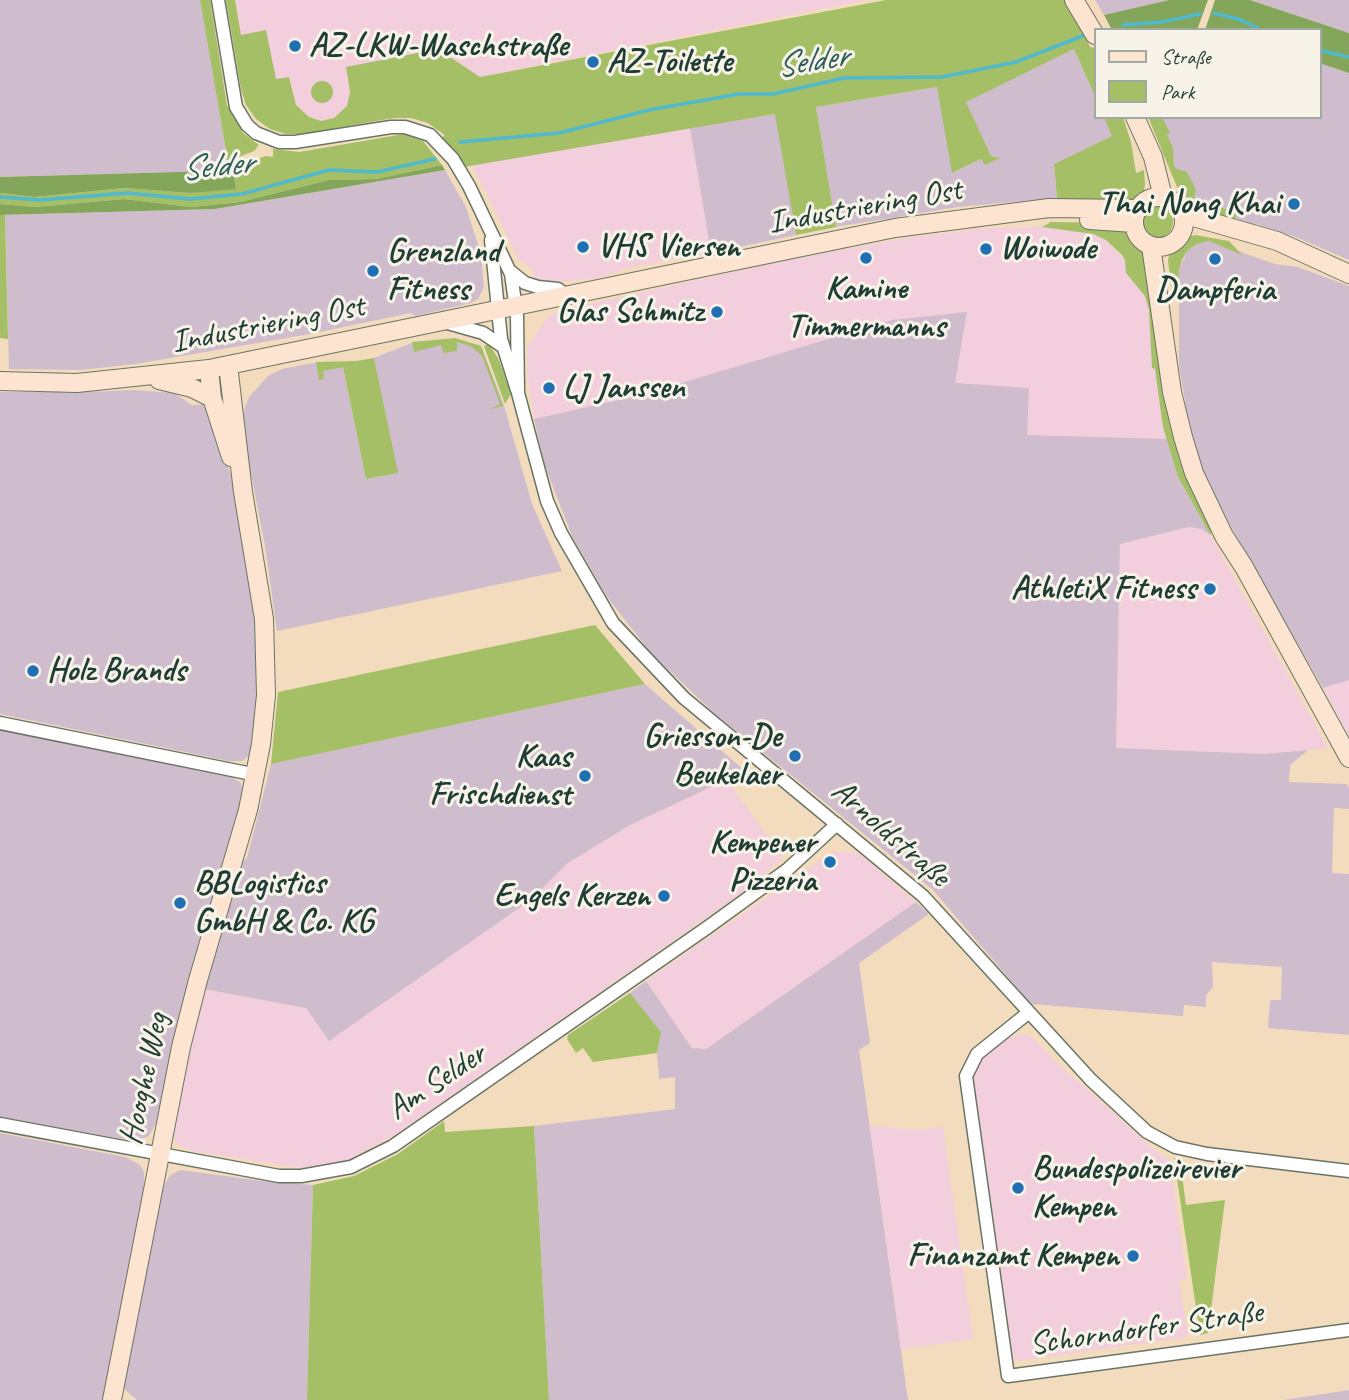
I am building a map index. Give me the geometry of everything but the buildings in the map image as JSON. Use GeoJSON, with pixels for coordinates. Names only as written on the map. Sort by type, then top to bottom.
{"type":"FeatureCollection","features":[{"type":"Feature","properties":{"kind":"street"},"geometry":{"type":"LineString","coordinates":[[218,0],[236,107],[247,125],[256,133],[279,142],[295,142],[391,127],[418,130],[439,143],[453,159],[510,271],[525,283],[558,289],[566,295]]}},
{"type":"Feature","properties":{"kind":"street"},"geometry":{"type":"LineString","coordinates":[[1074,0],[1094,33]]}},
{"type":"Feature","properties":{"kind":"street"},"geometry":{"type":"LineString","coordinates":[[1135,119],[1153,157],[1146,207],[1137,234],[1158,246],[1176,240],[1183,222],[1178,205],[1146,207]]}},
{"type":"Feature","properties":{"kind":"street","name":"Industriering Ost"},"geometry":{"type":"LineString","coordinates":[[0,381],[77,383],[209,369],[895,228],[1049,208],[1146,207]]}},
{"type":"Feature","properties":{"kind":"street"},"geometry":{"type":"LineString","coordinates":[[1183,222],[1310,262],[1330,265],[1349,274]]}},
{"type":"Feature","properties":{"kind":"street"},"geometry":{"type":"LineString","coordinates":[[490,233],[507,307]]}},
{"type":"Feature","properties":{"kind":"street"},"geometry":{"type":"LineString","coordinates":[[1158,246],[1172,392],[1183,437],[1207,501],[1224,536],[1244,567],[1349,758]]}},
{"type":"Feature","properties":{"kind":"street"},"geometry":{"type":"LineString","coordinates":[[507,307],[510,271]]}},
{"type":"Feature","properties":{"kind":"street","name":"Arnoldstraße"},"geometry":{"type":"LineString","coordinates":[[507,307],[502,346],[518,393]]}},
{"type":"Feature","properties":{"kind":"street","name":"Arnoldstraße"},"geometry":{"type":"LineString","coordinates":[[507,307],[518,393],[547,501],[561,533],[613,623],[684,698],[923,895],[1091,1080],[1159,1139],[1175,1147],[1207,1154],[1349,1171]]}},
{"type":"Feature","properties":{"kind":"street"},"geometry":{"type":"LineString","coordinates":[[443,322],[483,333],[502,346]]}},
{"type":"Feature","properties":{"kind":"street","name":"Hooghe Weg"},"geometry":{"type":"LineString","coordinates":[[112,1400],[188,1017],[257,775],[266,695],[264,620],[243,492],[228,365]]}},
{"type":"Feature","properties":{"kind":"street","name":"Hooghe Weg"},"geometry":{"type":"LineString","coordinates":[[209,369],[212,398],[243,492]]}},
{"type":"Feature","properties":{"kind":"street"},"geometry":{"type":"LineString","coordinates":[[147,377],[192,388],[212,398]]}},
{"type":"Feature","properties":{"kind":"street"},"geometry":{"type":"LineString","coordinates":[[0,723],[257,775]]}},
{"type":"Feature","properties":{"kind":"street","name":"Am Selder"},"geometry":{"type":"LineString","coordinates":[[0,1124],[279,1176],[301,1176],[351,1167],[373,1157],[448,1109],[731,911],[788,869],[837,824]]}},
{"type":"Feature","properties":{"kind":"street","name":"Schorndorfer Straße"},"geometry":{"type":"LineString","coordinates":[[1028,1013],[977,1054],[966,1076],[1008,1376],[1349,1330]]}},
{"type":"Feature","properties":{"kind":"shaded area"},"geometry":{"type":"Polygon","coordinates":[[[0,0],[200,0],[229,168],[213,171],[0,177],[0,0]]]}},
{"type":"Feature","properties":{"kind":"shaded area"},"geometry":{"type":"Polygon","coordinates":[[[235,0],[868,0],[480,77],[438,49],[346,68],[350,92],[347,106],[334,118],[321,121],[300,110],[293,99],[289,77],[276,80],[241,35],[235,0]]]}},
{"type":"Feature","properties":{"kind":"shaded area"},"geometry":{"type":"Polygon","coordinates":[[[1095,0],[1169,0],[1104,15],[1095,0]]]}},
{"type":"Feature","properties":{"kind":"shaded area"},"geometry":{"type":"Polygon","coordinates":[[[1251,0],[1349,0],[1349,33],[1251,0]]]}},
{"type":"Feature","properties":{"kind":"shaded area"},"geometry":{"type":"Polygon","coordinates":[[[1074,49],[1094,94],[1094,119],[1105,119],[1113,136],[1054,164],[1057,198],[958,207],[836,227],[816,107],[938,87],[953,173],[981,159],[998,157],[991,156],[965,102],[1074,49]]]}},
{"type":"Feature","properties":{"kind":"shaded area"},"geometry":{"type":"Polygon","coordinates":[[[1321,64],[1349,73],[1349,260],[1298,238],[1257,224],[1254,226],[1190,200],[1174,170],[1159,119],[1321,119],[1321,64]]]}},
{"type":"Feature","properties":{"kind":"shaded area"},"geometry":{"type":"Polygon","coordinates":[[[776,114],[796,235],[711,253],[690,128],[776,114]]]}},
{"type":"Feature","properties":{"kind":"shaded area"},"geometry":{"type":"Polygon","coordinates":[[[690,128],[711,253],[631,267],[594,279],[553,282],[534,278],[533,269],[519,260],[472,165],[690,128]]]}},
{"type":"Feature","properties":{"kind":"shaded area"},"geometry":{"type":"Polygon","coordinates":[[[445,170],[466,207],[481,254],[484,287],[478,299],[471,303],[415,316],[411,313],[310,334],[136,364],[81,370],[9,369],[5,215],[215,209],[445,170]]]}},
{"type":"Feature","properties":{"kind":"shaded area"},"geometry":{"type":"Polygon","coordinates":[[[1042,227],[1093,234],[1106,240],[1125,260],[1125,266],[1145,296],[1149,310],[1155,369],[1167,439],[1027,435],[955,384],[967,312],[841,336],[641,395],[534,419],[527,370],[527,348],[547,318],[555,312],[758,266],[899,239],[984,228],[1042,227]]]}},
{"type":"Feature","properties":{"kind":"shaded area"},"geometry":{"type":"Polygon","coordinates":[[[1209,241],[1275,264],[1298,267],[1349,286],[1349,680],[1323,688],[1231,527],[1201,465],[1190,433],[1179,365],[1179,270],[1187,251],[1197,244],[1209,241]]]}},
{"type":"Feature","properties":{"kind":"shaded area"},"geometry":{"type":"Polygon","coordinates":[[[967,312],[955,383],[1029,388],[1027,435],[1167,439],[1178,477],[1211,536],[1202,529],[1189,527],[1120,544],[1116,748],[1264,754],[1308,750],[1290,765],[1289,782],[1347,784],[1349,809],[1334,808],[1332,873],[1349,874],[1349,1035],[1268,1028],[1270,1000],[1281,1000],[1282,967],[1212,962],[1213,987],[1206,995],[1206,1007],[1184,1005],[1183,1016],[1031,1004],[932,889],[714,713],[651,653],[607,597],[572,536],[545,466],[534,419],[641,395],[892,320],[967,312]]]}},
{"type":"Feature","properties":{"kind":"shaded area"},"geometry":{"type":"Polygon","coordinates":[[[455,339],[481,346],[503,402],[532,504],[562,571],[277,631],[265,546],[251,473],[246,465],[243,413],[249,397],[268,376],[282,369],[313,363],[342,362],[366,479],[397,473],[374,358],[414,342],[455,339]]]}},
{"type":"Feature","properties":{"kind":"shaded area"},"geometry":{"type":"Polygon","coordinates":[[[134,390],[174,393],[192,405],[204,404],[216,429],[230,473],[255,610],[259,684],[251,754],[242,761],[229,761],[0,714],[0,392],[134,390]]]}},
{"type":"Feature","properties":{"kind":"shaded area"},"geometry":{"type":"Polygon","coordinates":[[[1189,527],[1202,528],[1211,536],[1328,748],[1264,754],[1116,748],[1120,544],[1189,527]]]}},
{"type":"Feature","properties":{"kind":"shaded area"},"geometry":{"type":"Polygon","coordinates":[[[1349,680],[1349,736],[1323,688],[1349,680]]]}},
{"type":"Feature","properties":{"kind":"shaded area"},"geometry":{"type":"Polygon","coordinates":[[[645,684],[745,771],[630,825],[568,863],[532,899],[329,1041],[306,1008],[204,989],[241,863],[247,858],[271,764],[645,684]]]}},
{"type":"Feature","properties":{"kind":"shaded area"},"geometry":{"type":"Polygon","coordinates":[[[0,730],[231,777],[241,783],[243,794],[191,976],[157,1121],[149,1136],[141,1139],[122,1139],[0,1117],[0,730]]]}},
{"type":"Feature","properties":{"kind":"shaded area"},"geometry":{"type":"Polygon","coordinates":[[[727,780],[783,858],[746,890],[395,1135],[345,1161],[300,1168],[192,1151],[181,1147],[174,1139],[174,1124],[184,1069],[204,989],[306,1008],[330,1040],[532,899],[568,863],[630,825],[727,780]]]}},
{"type":"Feature","properties":{"kind":"shaded area"},"geometry":{"type":"Polygon","coordinates":[[[832,852],[858,853],[916,902],[706,1049],[693,1048],[646,981],[832,852]]]}},
{"type":"Feature","properties":{"kind":"shaded area"},"geometry":{"type":"Polygon","coordinates":[[[916,902],[929,914],[859,963],[870,1043],[859,1050],[908,1400],[549,1400],[534,1126],[675,1109],[675,1077],[659,1079],[657,1053],[660,1032],[630,993],[646,981],[692,1048],[706,1049],[916,902]]]}},
{"type":"Feature","properties":{"kind":"shaded area"},"geometry":{"type":"Polygon","coordinates":[[[1024,1034],[1035,1039],[1050,1056],[1148,1144],[1163,1157],[1169,1158],[1187,1278],[1179,1280],[1188,1337],[1017,1361],[1010,1351],[973,1079],[980,1061],[988,1052],[1007,1039],[1024,1034]]]}},
{"type":"Feature","properties":{"kind":"shaded area"},"geometry":{"type":"Polygon","coordinates":[[[870,1126],[916,1130],[943,1127],[973,1339],[901,1349],[870,1126]]]}},
{"type":"Feature","properties":{"kind":"shaded area"},"geometry":{"type":"Polygon","coordinates":[[[0,1133],[125,1157],[140,1165],[144,1172],[144,1191],[104,1400],[0,1400],[0,1133]]]}},
{"type":"Feature","properties":{"kind":"shaded area"},"geometry":{"type":"Polygon","coordinates":[[[181,1170],[313,1185],[307,1400],[137,1400],[124,1389],[161,1192],[170,1175],[181,1170]]]}},
{"type":"Feature","properties":{"kind":"shaded area"},"geometry":{"type":"Polygon","coordinates":[[[1349,1390],[1349,1400],[1283,1400],[1330,1393],[1349,1390]]]}},
{"type":"Feature","properties":{"kind":"green space"},"geometry":{"type":"Polygon","coordinates":[[[200,0],[210,0],[227,105],[243,133],[259,145],[254,151],[231,160],[232,168],[229,168],[200,0]]]}},
{"type":"Feature","properties":{"kind":"green space"},"geometry":{"type":"Polygon","coordinates":[[[226,0],[235,0],[241,35],[266,30],[276,79],[289,77],[296,105],[309,117],[321,121],[334,118],[347,106],[350,92],[346,67],[438,49],[480,77],[886,0],[1068,0],[1090,47],[1094,48],[1094,94],[1074,49],[966,102],[991,156],[1000,158],[985,165],[981,159],[952,173],[937,87],[816,107],[836,227],[796,235],[775,114],[464,167],[442,137],[445,136],[428,123],[411,118],[394,118],[303,134],[286,134],[270,129],[256,119],[246,105],[226,0]]]}},
{"type":"Feature","properties":{"kind":"green space"},"geometry":{"type":"Polygon","coordinates":[[[1169,0],[1208,0],[1198,28],[1111,28],[1104,15],[1169,0]]]}},
{"type":"Feature","properties":{"kind":"green space"},"geometry":{"type":"Polygon","coordinates":[[[1215,0],[1250,0],[1349,33],[1349,73],[1321,64],[1321,28],[1206,28],[1215,0]]]}},
{"type":"Feature","properties":{"kind":"green space"},"geometry":{"type":"Polygon","coordinates":[[[318,81],[326,81],[333,88],[333,96],[326,103],[318,103],[311,96],[311,88],[318,81]]]}},
{"type":"Feature","properties":{"kind":"green space"},"geometry":{"type":"Polygon","coordinates":[[[1105,119],[1124,119],[1136,173],[1144,170],[1143,196],[1134,204],[1123,200],[1061,202],[1057,198],[1054,164],[1112,136],[1105,119]]]}},
{"type":"Feature","properties":{"kind":"green space"},"geometry":{"type":"Polygon","coordinates":[[[1149,119],[1163,119],[1170,133],[1167,135],[1173,148],[1174,166],[1187,172],[1196,190],[1194,198],[1237,213],[1235,219],[1244,223],[1195,207],[1177,187],[1149,119]]]}},
{"type":"Feature","properties":{"kind":"green space"},"geometry":{"type":"Polygon","coordinates":[[[404,134],[423,141],[442,165],[376,179],[329,180],[240,202],[191,207],[124,199],[36,207],[0,204],[0,193],[35,197],[124,188],[190,193],[232,168],[266,156],[273,157],[273,149],[299,152],[404,134]]]}},
{"type":"Feature","properties":{"kind":"green space"},"geometry":{"type":"Polygon","coordinates":[[[442,165],[445,170],[215,209],[0,215],[0,204],[36,207],[124,199],[191,207],[240,202],[329,180],[376,179],[442,165]]]}},
{"type":"Feature","properties":{"kind":"green space"},"geometry":{"type":"Polygon","coordinates":[[[232,168],[236,189],[190,193],[124,188],[35,197],[0,193],[0,177],[213,171],[232,168]]]}},
{"type":"Feature","properties":{"kind":"green space"},"geometry":{"type":"Polygon","coordinates":[[[1157,206],[1168,211],[1173,222],[1168,233],[1157,238],[1146,233],[1141,222],[1146,211],[1157,206]]]}},
{"type":"Feature","properties":{"kind":"green space"},"geometry":{"type":"Polygon","coordinates":[[[0,215],[5,215],[8,339],[0,338],[0,215]]]}},
{"type":"Feature","properties":{"kind":"green space"},"geometry":{"type":"Polygon","coordinates":[[[1051,222],[1114,223],[1127,229],[1137,242],[1146,248],[1210,518],[1211,536],[1178,477],[1163,427],[1155,369],[1152,368],[1149,310],[1145,296],[1126,273],[1122,255],[1106,240],[1093,234],[1042,227],[1051,222]]]}},
{"type":"Feature","properties":{"kind":"green space"},"geometry":{"type":"Polygon","coordinates":[[[1195,235],[1229,241],[1242,255],[1209,241],[1197,244],[1187,251],[1182,260],[1178,297],[1172,296],[1168,260],[1170,251],[1182,239],[1195,235]]]}},
{"type":"Feature","properties":{"kind":"green space"},"geometry":{"type":"Polygon","coordinates":[[[455,338],[481,346],[503,406],[491,409],[500,404],[482,356],[472,347],[457,342],[457,351],[443,353],[441,345],[414,352],[412,342],[455,338]]]}},
{"type":"Feature","properties":{"kind":"green space"},"geometry":{"type":"Polygon","coordinates":[[[489,344],[499,360],[511,394],[505,404],[484,346],[489,344]]]}},
{"type":"Feature","properties":{"kind":"green space"},"geometry":{"type":"Polygon","coordinates":[[[374,358],[398,473],[366,479],[343,367],[323,371],[324,379],[319,380],[316,362],[374,358]]]}},
{"type":"Feature","properties":{"kind":"green space"},"geometry":{"type":"Polygon","coordinates":[[[595,625],[645,684],[271,764],[278,692],[595,625]]]}},
{"type":"Feature","properties":{"kind":"green space"},"geometry":{"type":"Polygon","coordinates":[[[630,993],[661,1032],[657,1053],[593,1062],[583,1048],[576,1053],[567,1039],[568,1035],[630,993]]]}},
{"type":"Feature","properties":{"kind":"green space"},"geometry":{"type":"Polygon","coordinates":[[[444,1121],[445,1132],[534,1126],[549,1400],[307,1400],[313,1185],[354,1176],[398,1154],[444,1121]]]}},
{"type":"Feature","properties":{"kind":"green space"},"geometry":{"type":"Polygon","coordinates":[[[1174,1158],[1182,1159],[1186,1205],[1225,1200],[1208,1333],[1200,1335],[1174,1158]]]}},
{"type":"Feature","properties":{"kind":"waterway","name":"Selder"},"geometry":{"type":"LineString","coordinates":[[1214,13],[1241,20],[1257,28]]}},
{"type":"Feature","properties":{"kind":"waterway","name":"Selder"},"geometry":{"type":"LineString","coordinates":[[1123,25],[1162,22],[1200,14]]}},
{"type":"Feature","properties":{"kind":"waterway","name":"Selder"},"geometry":{"type":"LineString","coordinates":[[460,142],[559,133],[649,110],[739,94],[773,94],[844,78],[942,77],[1016,62],[1085,35]]}},
{"type":"Feature","properties":{"kind":"waterway","name":"Selder"},"geometry":{"type":"LineString","coordinates":[[1321,50],[1349,57]]}},
{"type":"Feature","properties":{"kind":"waterway","name":"Selder"},"geometry":{"type":"LineString","coordinates":[[0,197],[40,200],[127,193],[190,199],[242,194],[329,170],[377,172],[435,159]]}},
{"type":"Feature","properties":{"kind":"place","name":"AZ-LKW-Waschstraße"},"geometry":{"type":"Point","coordinates":[295,46]}},
{"type":"Feature","properties":{"kind":"place","name":"AZ-Toilette"},"geometry":{"type":"Point","coordinates":[593,62]}},
{"type":"Feature","properties":{"kind":"place","name":"Thai Nong Khai"},"geometry":{"type":"Point","coordinates":[1294,204]}},
{"type":"Feature","properties":{"kind":"place","name":"VHS Viersen"},"geometry":{"type":"Point","coordinates":[583,247]}},
{"type":"Feature","properties":{"kind":"place","name":"Woiwode"},"geometry":{"type":"Point","coordinates":[986,249]}},
{"type":"Feature","properties":{"kind":"place","name":"Kamine Timmermanns"},"geometry":{"type":"Point","coordinates":[866,258]}},
{"type":"Feature","properties":{"kind":"place","name":"Dampferia"},"geometry":{"type":"Point","coordinates":[1215,259]}},
{"type":"Feature","properties":{"kind":"place","name":"Grenzland Fitness"},"geometry":{"type":"Point","coordinates":[373,271]}},
{"type":"Feature","properties":{"kind":"place","name":"Glas Schmitz"},"geometry":{"type":"Point","coordinates":[717,312]}},
{"type":"Feature","properties":{"kind":"place","name":"LJ Janssen"},"geometry":{"type":"Point","coordinates":[549,388]}},
{"type":"Feature","properties":{"kind":"place","name":"AthletiX Fitness"},"geometry":{"type":"Point","coordinates":[1210,589]}},
{"type":"Feature","properties":{"kind":"place","name":"Holz Brands"},"geometry":{"type":"Point","coordinates":[33,671]}},
{"type":"Feature","properties":{"kind":"place","name":"Griesson-De Beukelaer"},"geometry":{"type":"Point","coordinates":[795,756]}},
{"type":"Feature","properties":{"kind":"place","name":"Kaas Frischdienst"},"geometry":{"type":"Point","coordinates":[585,776]}},
{"type":"Feature","properties":{"kind":"place","name":"Kempener Pizzeria"},"geometry":{"type":"Point","coordinates":[830,862]}},
{"type":"Feature","properties":{"kind":"place","name":"Engels Kerzen"},"geometry":{"type":"Point","coordinates":[664,896]}},
{"type":"Feature","properties":{"kind":"place","name":"BBLogistics GmbH & Co. KG"},"geometry":{"type":"Point","coordinates":[180,903]}},
{"type":"Feature","properties":{"kind":"place","name":"Bundespolizeirevier Kempen"},"geometry":{"type":"Point","coordinates":[1018,1188]}},
{"type":"Feature","properties":{"kind":"place","name":"Finanzamt Kempen"},"geometry":{"type":"Point","coordinates":[1133,1256]}}]}
